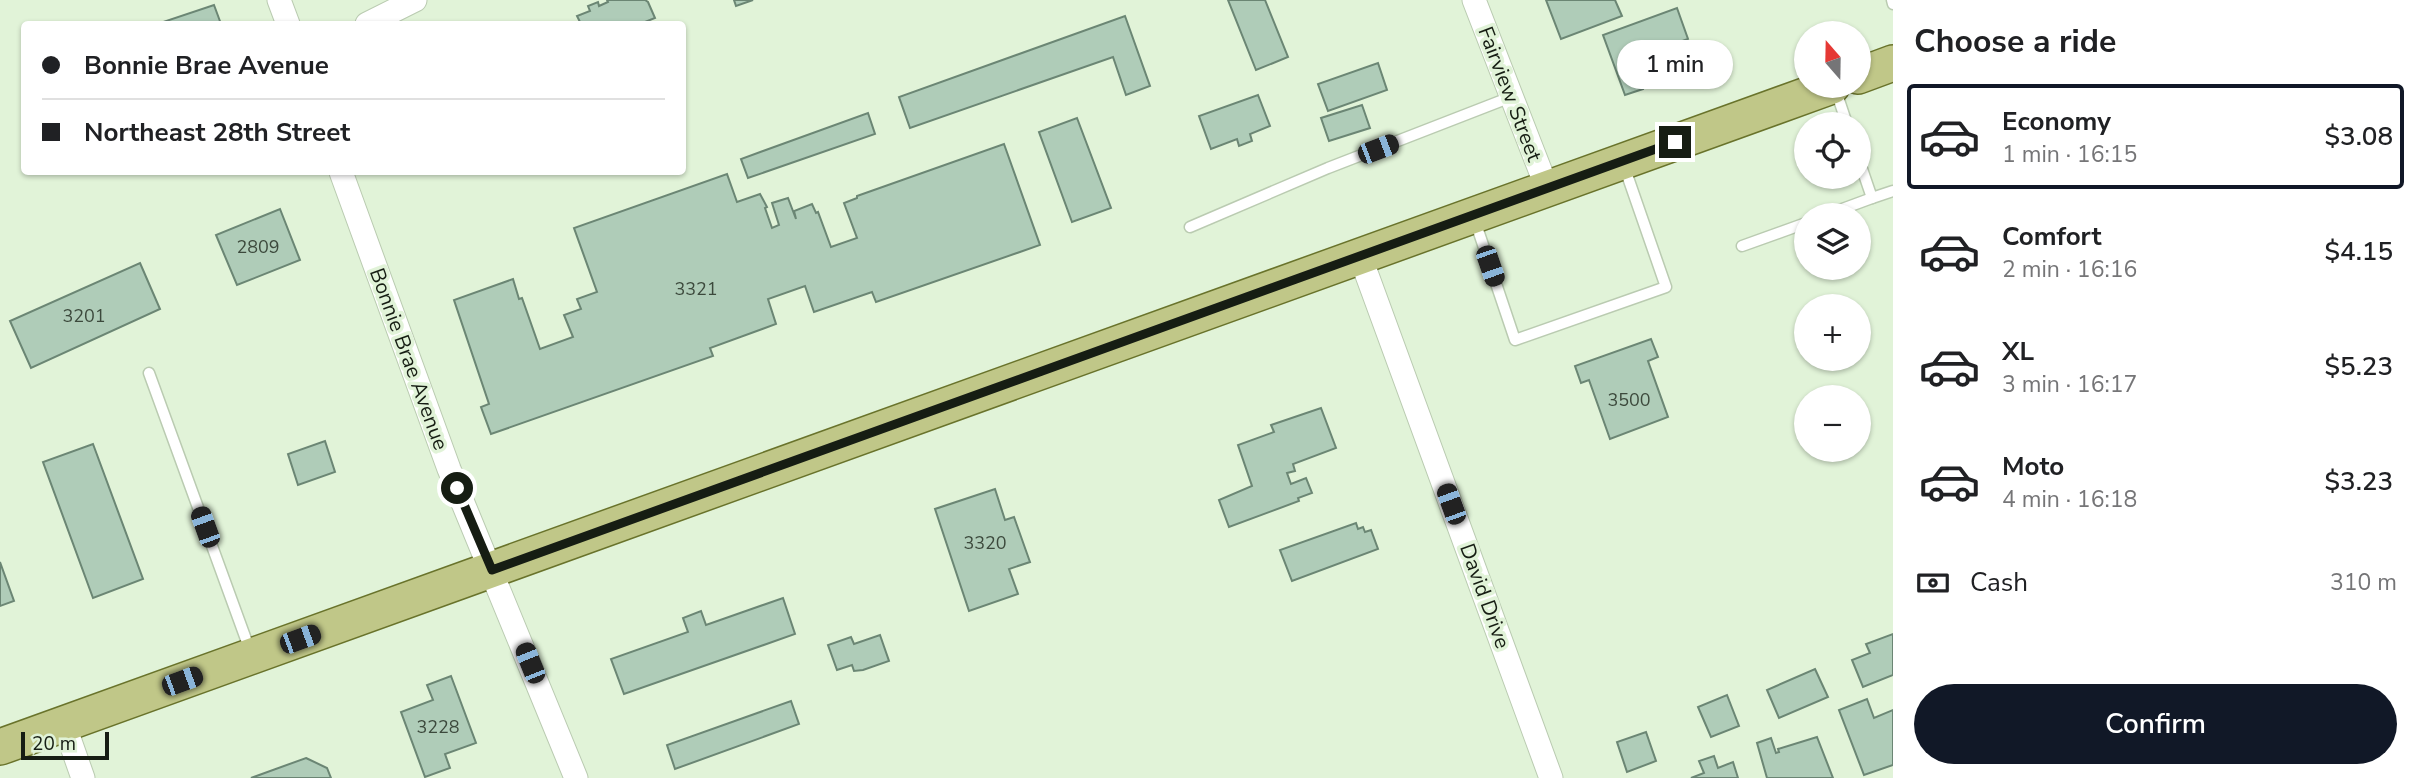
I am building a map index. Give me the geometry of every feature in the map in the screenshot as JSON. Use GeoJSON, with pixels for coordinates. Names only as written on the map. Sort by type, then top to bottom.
{"type":"FeatureCollection","features":[{"type":"Feature","properties":{"kind":"main road"},"geometry":{"type":"LineString","coordinates":[[1871,71],[1893,63]]}},
{"type":"Feature","properties":{"kind":"main road"},"geometry":{"type":"LineString","coordinates":[[0,747],[1799,98]]}},
{"type":"Feature","properties":{"kind":"street"},"geometry":{"type":"LineString","coordinates":[[279,0],[287,21]]}},
{"type":"Feature","properties":{"kind":"street"},"geometry":{"type":"LineString","coordinates":[[373,21],[415,0]]}},
{"type":"Feature","properties":{"kind":"street","name":"Fairview Street"},"geometry":{"type":"LineString","coordinates":[[1474,0],[1547,188]]}},
{"type":"Feature","properties":{"kind":"street","name":"Bonnie Brae Avenue"},"geometry":{"type":"LineString","coordinates":[[342,175],[449,468],[576,778]]}},
{"type":"Feature","properties":{"kind":"street","name":"David Drive"},"geometry":{"type":"LineString","coordinates":[[1360,256],[1551,778]]}},
{"type":"Feature","properties":{"kind":"street"},"geometry":{"type":"LineString","coordinates":[[64,724],[83,778]]}},
{"type":"Feature","properties":{"kind":"lane"},"geometry":{"type":"LineString","coordinates":[[1190,227],[1328,168],[1511,97]]}},
{"type":"Feature","properties":{"kind":"lane"},"geometry":{"type":"LineString","coordinates":[[1473,215],[1515,340],[1666,287],[1623,161]]}},
{"type":"Feature","properties":{"kind":"lane"},"geometry":{"type":"LineString","coordinates":[[1869,189],[1872,198]]}},
{"type":"Feature","properties":{"kind":"lane"},"geometry":{"type":"LineString","coordinates":[[1858,203],[1893,191]]}},
{"type":"Feature","properties":{"kind":"lane"},"geometry":{"type":"LineString","coordinates":[[1742,246],[1794,227]]}},
{"type":"Feature","properties":{"kind":"lane"},"geometry":{"type":"LineString","coordinates":[[149,373],[252,656]]}},
{"type":"Feature","properties":{"kind":"building"},"geometry":{"type":"Polygon","coordinates":[[[607,0],[645,0],[655,18],[648,21],[580,21],[577,16],[590,11],[588,6],[598,2],[599,6],[608,2],[607,0]]]}},
{"type":"Feature","properties":{"kind":"building"},"geometry":{"type":"Polygon","coordinates":[[[734,0],[753,0],[736,6],[734,0]]]}},
{"type":"Feature","properties":{"kind":"building"},"geometry":{"type":"Polygon","coordinates":[[[1228,0],[1265,0],[1288,57],[1256,70],[1228,0]]]}},
{"type":"Feature","properties":{"kind":"building"},"geometry":{"type":"Polygon","coordinates":[[[1546,0],[1615,0],[1622,16],[1561,39],[1546,0]]]}},
{"type":"Feature","properties":{"kind":"building"},"geometry":{"type":"Polygon","coordinates":[[[214,5],[220,21],[166,21],[214,5]]]}},
{"type":"Feature","properties":{"kind":"building"},"geometry":{"type":"Polygon","coordinates":[[[1677,8],[1688,39],[1638,57],[1643,89],[1625,95],[1603,35],[1677,8]]]}},
{"type":"Feature","properties":{"kind":"building"},"geometry":{"type":"Polygon","coordinates":[[[1125,16],[1150,86],[1126,95],[1113,57],[910,128],[899,97],[1125,16]]]}},
{"type":"Feature","properties":{"kind":"building"},"geometry":{"type":"Polygon","coordinates":[[[1378,63],[1387,90],[1328,111],[1318,84],[1378,63]]]}},
{"type":"Feature","properties":{"kind":"building"},"geometry":{"type":"Polygon","coordinates":[[[1258,95],[1270,126],[1250,134],[1252,141],[1239,146],[1237,139],[1211,149],[1199,116],[1258,95]]]}},
{"type":"Feature","properties":{"kind":"building"},"geometry":{"type":"Polygon","coordinates":[[[1362,105],[1370,128],[1329,141],[1321,118],[1362,105]]]}},
{"type":"Feature","properties":{"kind":"building"},"geometry":{"type":"Polygon","coordinates":[[[868,113],[875,134],[748,178],[741,159],[868,113]]]}},
{"type":"Feature","properties":{"kind":"building"},"geometry":{"type":"Polygon","coordinates":[[[1077,118],[1111,208],[1072,222],[1039,132],[1077,118]]]}},
{"type":"Feature","properties":{"kind":"building"},"geometry":{"type":"Polygon","coordinates":[[[1004,144],[1040,245],[876,302],[872,292],[814,312],[805,286],[768,299],[776,324],[710,348],[713,356],[491,434],[481,407],[489,404],[454,300],[513,279],[540,349],[573,337],[564,315],[581,309],[577,299],[597,292],[574,228],[727,174],[737,202],[760,194],[767,207],[765,208],[772,228],[779,225],[772,203],[788,198],[796,219],[794,211],[812,204],[816,213],[818,212],[831,247],[857,238],[844,203],[1004,144]]]}},
{"type":"Feature","properties":{"kind":"building"},"geometry":{"type":"Polygon","coordinates":[[[280,209],[300,260],[237,285],[216,235],[280,209]]]}},
{"type":"Feature","properties":{"kind":"building"},"geometry":{"type":"Polygon","coordinates":[[[140,263],[160,309],[31,368],[10,321],[140,263]]]}},
{"type":"Feature","properties":{"kind":"building"},"geometry":{"type":"Polygon","coordinates":[[[1651,339],[1658,357],[1648,361],[1668,417],[1610,439],[1589,380],[1581,383],[1575,366],[1651,339]]]}},
{"type":"Feature","properties":{"kind":"building"},"geometry":{"type":"Polygon","coordinates":[[[1321,408],[1336,448],[1293,464],[1295,471],[1287,473],[1291,484],[1306,478],[1312,493],[1298,498],[1299,501],[1229,527],[1219,500],[1252,486],[1238,445],[1274,432],[1271,425],[1321,408]]]}},
{"type":"Feature","properties":{"kind":"building"},"geometry":{"type":"Polygon","coordinates":[[[325,441],[335,472],[298,485],[288,454],[325,441]]]}},
{"type":"Feature","properties":{"kind":"building"},"geometry":{"type":"Polygon","coordinates":[[[93,444],[143,579],[93,598],[43,462],[93,444]]]}},
{"type":"Feature","properties":{"kind":"building"},"geometry":{"type":"Polygon","coordinates":[[[995,489],[1005,520],[1014,517],[1030,562],[1009,569],[1018,594],[969,611],[935,509],[995,489]]]}},
{"type":"Feature","properties":{"kind":"building"},"geometry":{"type":"Polygon","coordinates":[[[1356,523],[1358,529],[1363,527],[1365,532],[1371,530],[1378,549],[1292,581],[1280,550],[1356,523]]]}},
{"type":"Feature","properties":{"kind":"building"},"geometry":{"type":"Polygon","coordinates":[[[0,562],[14,601],[0,606],[0,562]]]}},
{"type":"Feature","properties":{"kind":"building"},"geometry":{"type":"Polygon","coordinates":[[[783,598],[795,634],[624,694],[611,659],[688,632],[683,618],[701,611],[706,625],[783,598]]]}},
{"type":"Feature","properties":{"kind":"building"},"geometry":{"type":"Polygon","coordinates":[[[1893,634],[1893,675],[1863,687],[1852,660],[1870,653],[1866,644],[1893,634]]]}},
{"type":"Feature","properties":{"kind":"building"},"geometry":{"type":"Polygon","coordinates":[[[880,635],[889,661],[863,670],[854,671],[852,665],[837,670],[828,645],[851,637],[854,644],[880,635]]]}},
{"type":"Feature","properties":{"kind":"building"},"geometry":{"type":"Polygon","coordinates":[[[1815,669],[1828,697],[1779,718],[1767,690],[1815,669]]]}},
{"type":"Feature","properties":{"kind":"building"},"geometry":{"type":"Polygon","coordinates":[[[451,676],[476,743],[445,754],[450,768],[425,777],[401,712],[433,700],[427,685],[451,676]]]}},
{"type":"Feature","properties":{"kind":"building"},"geometry":{"type":"Polygon","coordinates":[[[1727,695],[1739,726],[1711,737],[1698,707],[1727,695]]]}},
{"type":"Feature","properties":{"kind":"building"},"geometry":{"type":"Polygon","coordinates":[[[1867,699],[1874,718],[1893,710],[1893,765],[1864,775],[1839,710],[1867,699]]]}},
{"type":"Feature","properties":{"kind":"building"},"geometry":{"type":"Polygon","coordinates":[[[791,701],[799,724],[675,769],[667,745],[791,701]]]}},
{"type":"Feature","properties":{"kind":"building"},"geometry":{"type":"Polygon","coordinates":[[[1646,732],[1656,761],[1627,772],[1617,742],[1646,732]]]}},
{"type":"Feature","properties":{"kind":"building"},"geometry":{"type":"Polygon","coordinates":[[[1817,737],[1833,778],[1767,778],[1757,743],[1771,738],[1776,753],[1779,752],[1778,749],[1817,737]]]}},
{"type":"Feature","properties":{"kind":"building"},"geometry":{"type":"Polygon","coordinates":[[[1714,756],[1718,768],[1733,762],[1738,778],[1691,778],[1704,773],[1699,761],[1714,756]]]}},
{"type":"Feature","properties":{"kind":"building"},"geometry":{"type":"Polygon","coordinates":[[[306,758],[327,768],[331,778],[251,778],[306,758]]]}},
{"type":"Feature","properties":{"kind":"route"},"geometry":{"type":"LineString","coordinates":[[457,488],[492,570],[1675,142]]}}]}
